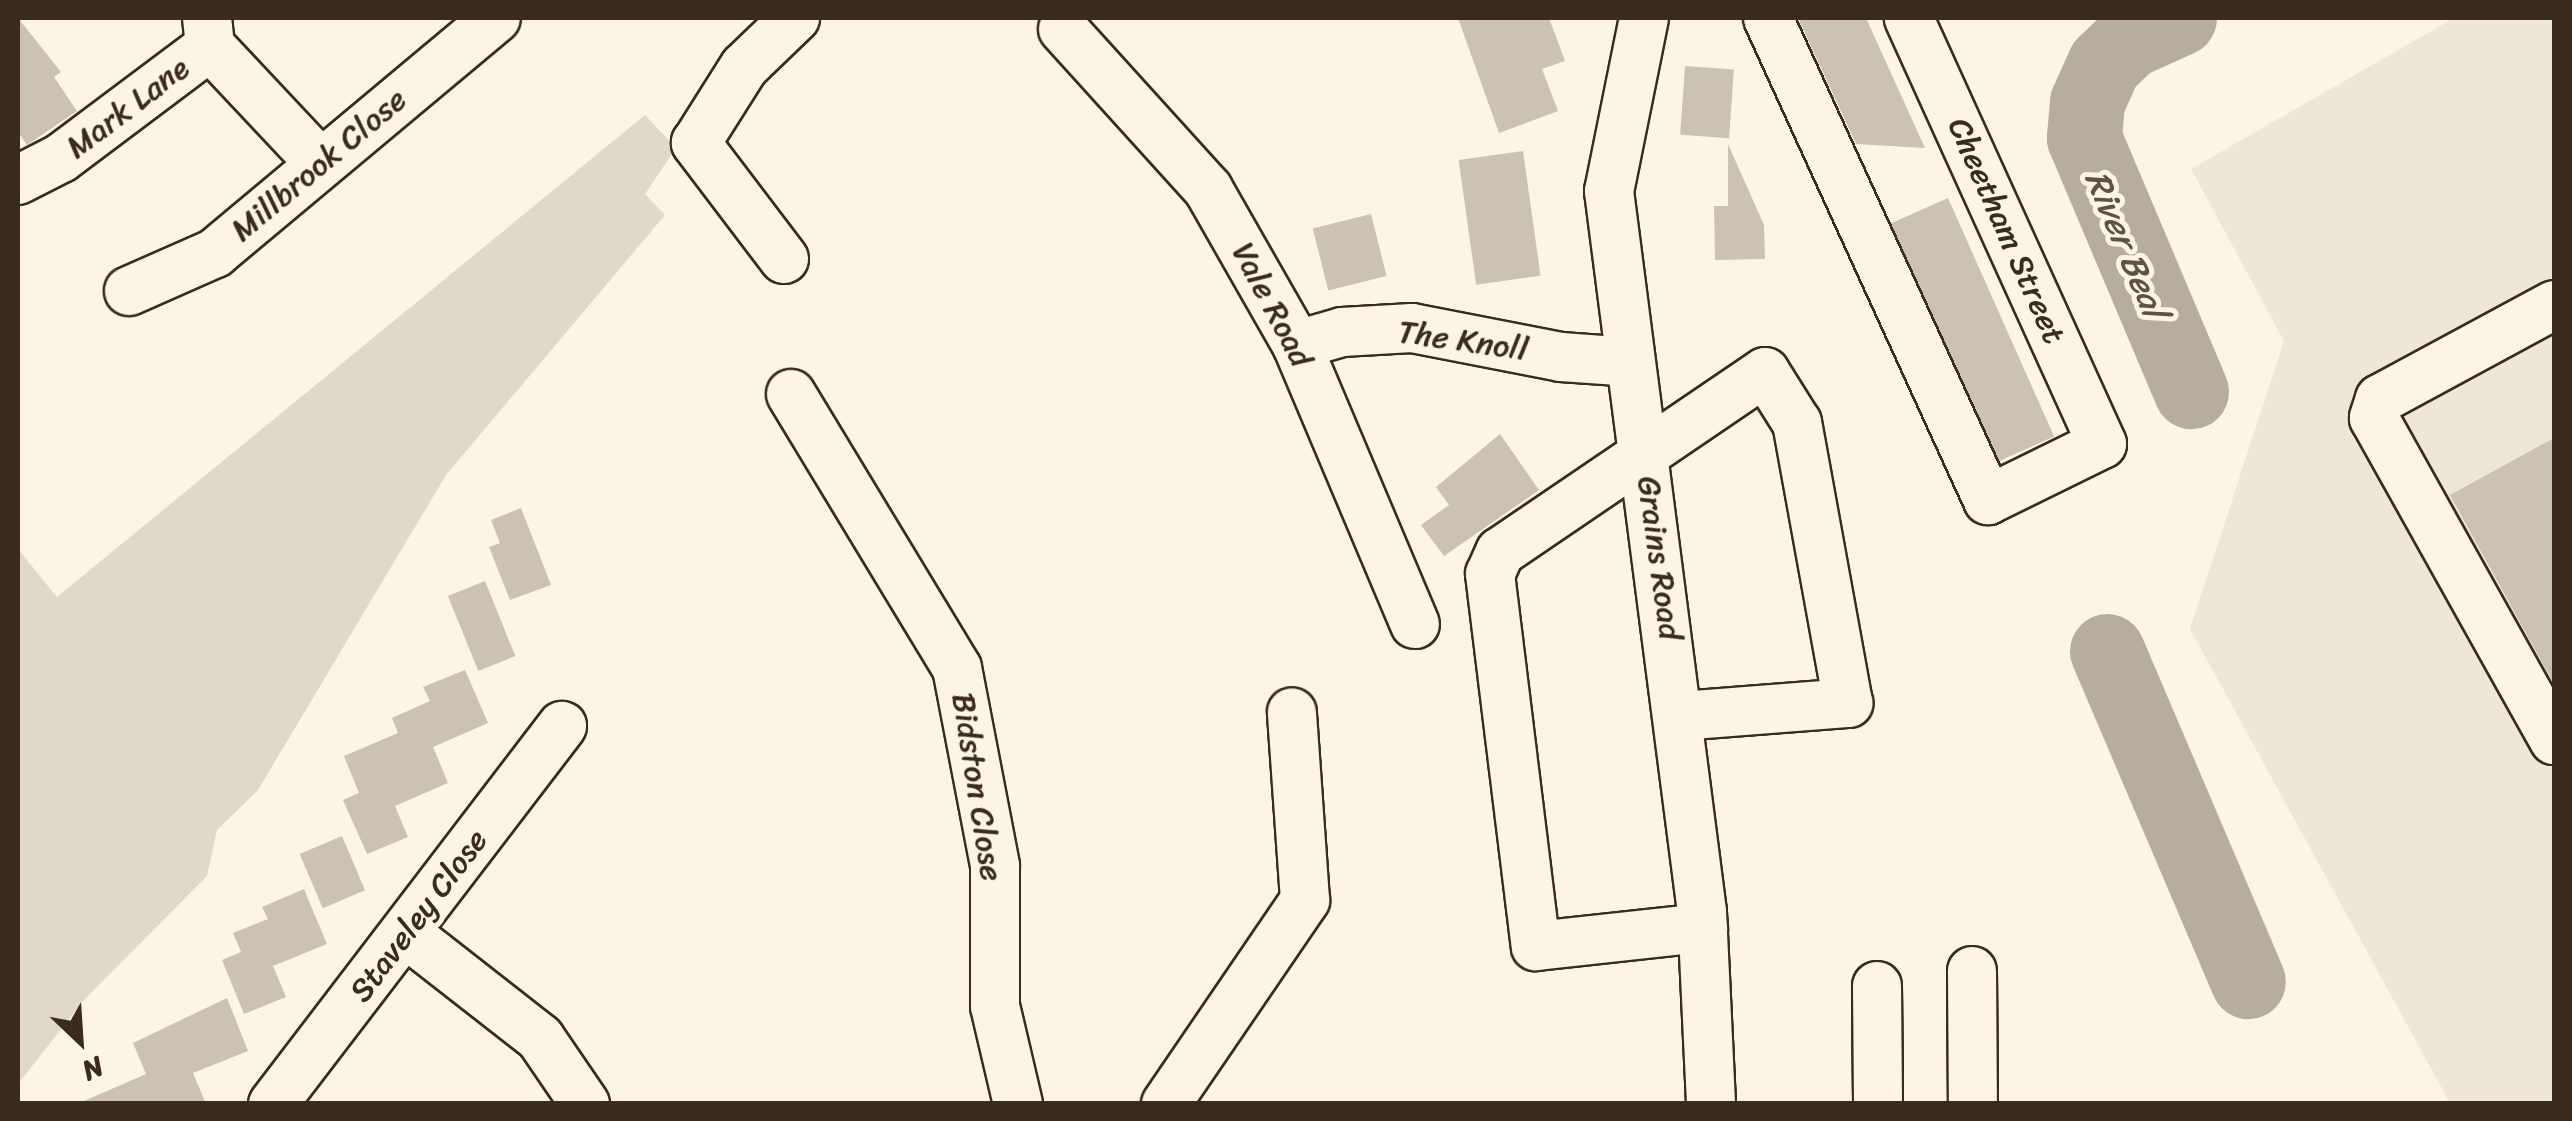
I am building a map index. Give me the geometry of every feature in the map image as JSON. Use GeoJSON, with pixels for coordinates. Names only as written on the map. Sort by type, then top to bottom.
{"type":"FeatureCollection","features":[{"type":"Feature","properties":{"kind":"street","name":"Millbrook Close"},"geometry":{"type":"LineString","coordinates":[[129,292],[214,253],[496,18]]}},
{"type":"Feature","properties":{"kind":"street"},"geometry":{"type":"LineString","coordinates":[[784,258],[696,143],[744,66],[795,18]]}},
{"type":"Feature","properties":{"kind":"street","name":"Grains Road"},"geometry":{"type":"LineString","coordinates":[[1644,18],[1608,191],[1680,716],[1703,928],[1711,1104]]}},
{"type":"Feature","properties":{"kind":"street","name":"Cheetham Street"},"geometry":{"type":"LineString","coordinates":[[1768,18],[1988,500],[2102,444],[1924,23]]}},
{"type":"Feature","properties":{"kind":"street","name":"Vale Road"},"geometry":{"type":"LineString","coordinates":[[1063,28],[1208,189],[1297,345],[1415,624]]}},
{"type":"Feature","properties":{"kind":"street"},"geometry":{"type":"LineString","coordinates":[[208,32],[319,162]]}},
{"type":"Feature","properties":{"kind":"street","name":"Mark Lane"},"geometry":{"type":"LineString","coordinates":[[18,180],[62,158],[208,32]]}},
{"type":"Feature","properties":{"kind":"street"},"geometry":{"type":"LineString","coordinates":[[2554,304],[2374,409],[2554,740]]}},
{"type":"Feature","properties":{"kind":"street","name":"The Knoll"},"geometry":{"type":"LineString","coordinates":[[1297,345],[1342,332],[1412,328],[1561,357],[1630,362]]}},
{"type":"Feature","properties":{"kind":"street"},"geometry":{"type":"LineString","coordinates":[[1680,716],[1848,703],[1796,422],[1782,388],[1765,372],[1643,449],[1500,552],[1490,574],[1536,946],[1703,928]]}},
{"type":"Feature","properties":{"kind":"street","name":"Bidston Close"},"geometry":{"type":"LineString","coordinates":[[791,394],[957,668],[974,726],[994,866],[995,1006],[1018,1104]]}},
{"type":"Feature","properties":{"kind":"street"},"geometry":{"type":"LineString","coordinates":[[1166,1104],[1305,900],[1292,712]]}},
{"type":"Feature","properties":{"kind":"street","name":"Staveley Close"},"geometry":{"type":"LineString","coordinates":[[274,1104],[562,726]]}},
{"type":"Feature","properties":{"kind":"street"},"geometry":{"type":"LineString","coordinates":[[407,934],[540,1038],[585,1104]]}},
{"type":"Feature","properties":{"kind":"street"},"geometry":{"type":"LineString","coordinates":[[1972,971],[1972,1104]]}},
{"type":"Feature","properties":{"kind":"street"},"geometry":{"type":"LineString","coordinates":[[1877,986],[1878,1104]]}},
{"type":"Feature","properties":{"kind":"shaded area"},"geometry":{"type":"Polygon","coordinates":[[[2454,18],[2554,18],[2554,1103],[2450,1103],[2190,629],[2284,341],[2191,169],[2454,18]]]}},
{"type":"Feature","properties":{"kind":"shaded area"},"geometry":{"type":"Polygon","coordinates":[[[645,115],[676,148],[645,194],[665,215],[446,475],[258,790],[217,830],[207,876],[84,1000],[18,1084],[18,549],[57,597],[645,115]]]}},
{"type":"Feature","properties":{"kind":"building"},"geometry":{"type":"Polygon","coordinates":[[[18,18],[61,72],[54,77],[77,111],[27,145],[18,132],[18,18]]]}},
{"type":"Feature","properties":{"kind":"building"},"geometry":{"type":"Polygon","coordinates":[[[1458,18],[1549,18],[1565,61],[1542,69],[1558,111],[1499,133],[1458,18]]]}},
{"type":"Feature","properties":{"kind":"building"},"geometry":{"type":"Polygon","coordinates":[[[1798,18],[1866,18],[1925,148],[1856,144],[1798,18]]]}},
{"type":"Feature","properties":{"kind":"building"},"geometry":{"type":"Polygon","coordinates":[[[1685,66],[1734,69],[1729,138],[1680,135],[1685,66]]]}},
{"type":"Feature","properties":{"kind":"building"},"geometry":{"type":"Polygon","coordinates":[[[1728,144],[1764,225],[1765,259],[1715,260],[1714,206],[1728,206],[1728,144]]]}},
{"type":"Feature","properties":{"kind":"building"},"geometry":{"type":"Polygon","coordinates":[[[1523,151],[1541,276],[1476,285],[1459,160],[1523,151]]]}},
{"type":"Feature","properties":{"kind":"building"},"geometry":{"type":"Polygon","coordinates":[[[1948,198],[2054,436],[1993,464],[1887,225],[1948,198]]]}},
{"type":"Feature","properties":{"kind":"building"},"geometry":{"type":"Polygon","coordinates":[[[1371,214],[1386,276],[1328,291],[1313,229],[1371,214]]]}},
{"type":"Feature","properties":{"kind":"building"},"geometry":{"type":"Polygon","coordinates":[[[1500,434],[1539,490],[1444,556],[1421,525],[1449,505],[1436,487],[1500,434]]]}},
{"type":"Feature","properties":{"kind":"building"},"geometry":{"type":"Polygon","coordinates":[[[2554,438],[2554,684],[2450,495],[2554,438]]]}},
{"type":"Feature","properties":{"kind":"building"},"geometry":{"type":"Polygon","coordinates":[[[521,508],[551,585],[510,600],[489,547],[500,543],[491,520],[521,508]]]}},
{"type":"Feature","properties":{"kind":"building"},"geometry":{"type":"Polygon","coordinates":[[[485,581],[515,656],[478,671],[448,596],[485,581]]]}},
{"type":"Feature","properties":{"kind":"building"},"geometry":{"type":"Polygon","coordinates":[[[465,670],[488,723],[433,747],[448,783],[395,806],[408,837],[367,854],[343,800],[359,793],[344,756],[398,733],[392,718],[430,701],[423,687],[465,670]]]}},
{"type":"Feature","properties":{"kind":"building"},"geometry":{"type":"Polygon","coordinates":[[[342,836],[365,890],[323,908],[300,854],[342,836]]]}},
{"type":"Feature","properties":{"kind":"building"},"geometry":{"type":"Polygon","coordinates":[[[304,889],[327,944],[273,966],[286,997],[244,1014],[222,960],[241,952],[233,933],[268,919],[262,907],[304,889]]]}},
{"type":"Feature","properties":{"kind":"building"},"geometry":{"type":"Polygon","coordinates":[[[227,998],[248,1051],[193,1073],[206,1104],[77,1104],[146,1074],[133,1043],[227,998]]]}},
{"type":"Feature","properties":{"kind":"waterway","name":"River Beal"},"geometry":{"type":"LineString","coordinates":[[2179,18],[2128,41],[2104,64],[2087,102],[2084,138],[2191,391]]}},
{"type":"Feature","properties":{"kind":"waterway","name":"River Beal"},"geometry":{"type":"LineString","coordinates":[[2107,651],[2248,981]]}}]}
